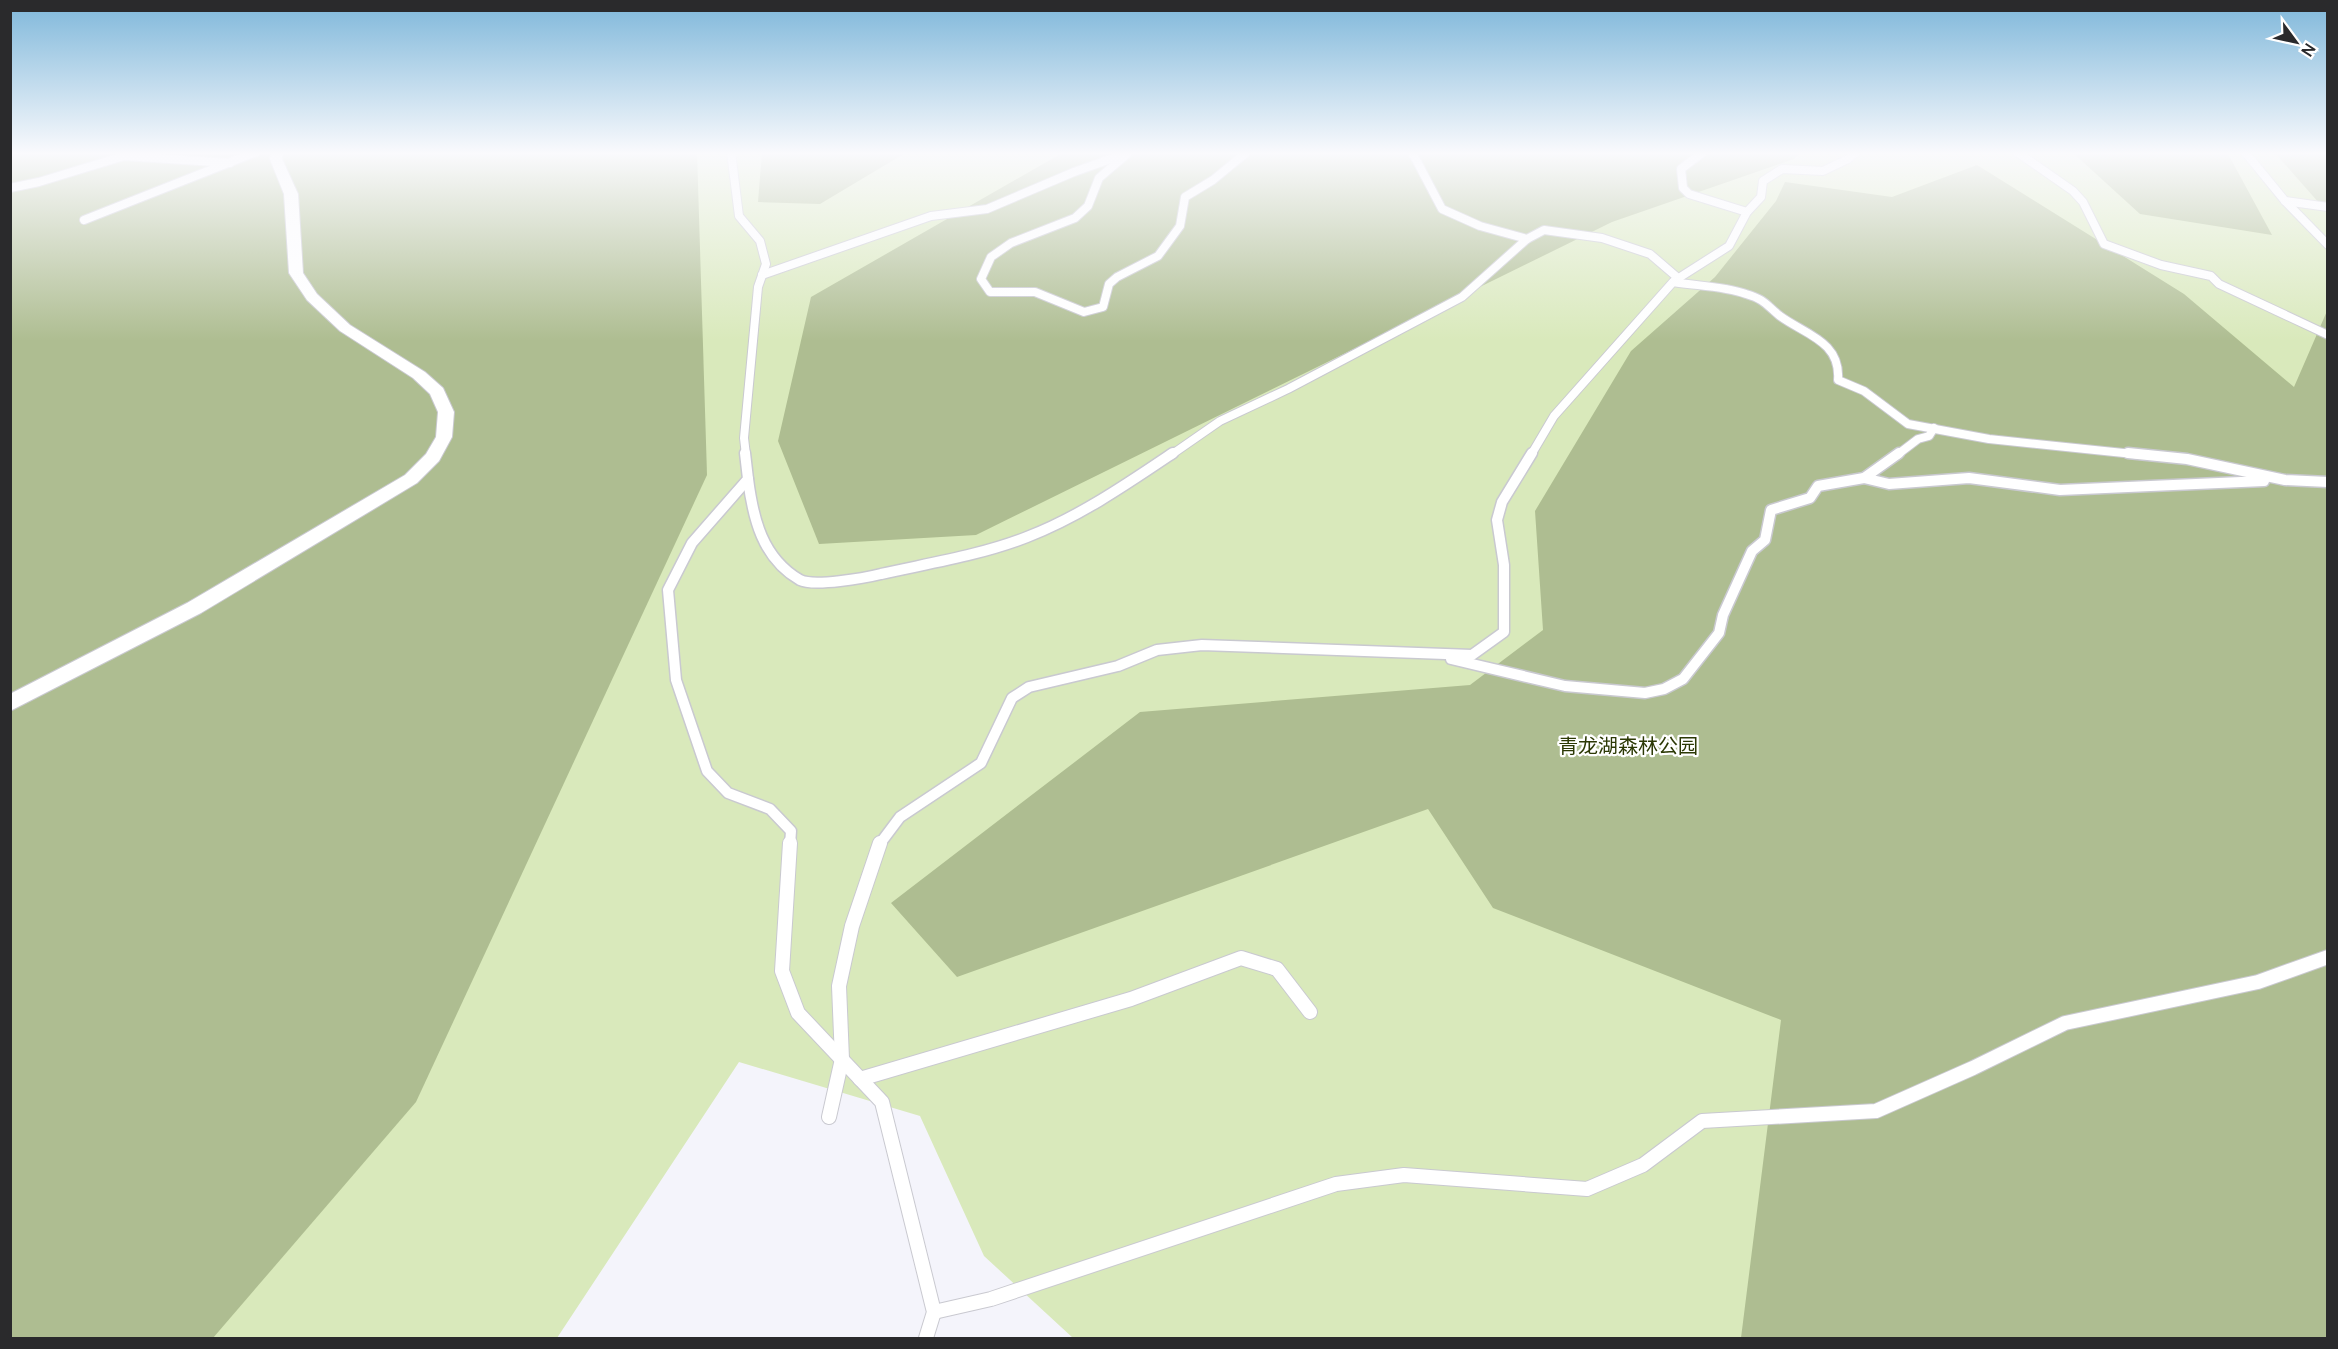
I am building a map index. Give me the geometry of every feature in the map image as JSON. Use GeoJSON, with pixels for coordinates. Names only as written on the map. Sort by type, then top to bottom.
{"type":"FeatureCollection","features":[{"type":"Feature","properties":{"kind":"street"},"geometry":{"type":"LineString","coordinates":[[10,703],[194,608],[382,497],[419,472],[433,457],[444,437],[446,412],[437,392],[418,375],[345,328],[312,297],[296,273],[292,215]]}},
{"type":"Feature","properties":{"kind":"lane"},"geometry":{"type":"LineString","coordinates":[[84,220],[97,215]]}},
{"type":"Feature","properties":{"kind":"lane"},"geometry":{"type":"LineString","coordinates":[[739,215],[760,241],[766,264],[758,287],[744,438],[753,516],[772,556],[802,581],[849,581],[985,551],[1028,537],[1080,512],[1141,475],[1220,421],[1288,389],[1462,297],[1527,239],[1544,230],[1602,238],[1650,254],[1676,280],[1745,293],[1767,302],[1780,316],[1819,339],[1839,367],[1838,380],[1864,391],[1908,424],[1989,440],[2187,459],[2285,480]]}},
{"type":"Feature","properties":{"kind":"lane"},"geometry":{"type":"LineString","coordinates":[[762,275],[939,215]]}},
{"type":"Feature","properties":{"kind":"lane"},"geometry":{"type":"LineString","coordinates":[[1078,215],[1011,243],[991,257],[981,279],[990,292],[1035,292],[1084,312],[1103,307],[1109,284],[1117,277],[1158,256],[1180,226],[1182,215]]}},
{"type":"Feature","properties":{"kind":"lane"},"geometry":{"type":"LineString","coordinates":[[1457,215],[1480,226],[1527,239]]}},
{"type":"Feature","properties":{"kind":"lane"},"geometry":{"type":"LineString","coordinates":[[829,1118],[842,1059],[839,986],[852,926],[877,847],[900,817],[981,763],[1012,699],[1029,687],[1118,666],[1157,650],[1202,645],[1472,655],[1504,632],[1504,565],[1497,520],[1502,502],[1554,416],[1676,280],[1729,246],[1745,215]]}},
{"type":"Feature","properties":{"kind":"lane"},"geometry":{"type":"LineString","coordinates":[[2090,215],[2104,244],[2161,265],[2211,276],[2219,284],[2328,335]]}},
{"type":"Feature","properties":{"kind":"lane"},"geometry":{"type":"LineString","coordinates":[[2299,215],[2328,245]]}},
{"type":"Feature","properties":{"kind":"lane"},"geometry":{"type":"LineString","coordinates":[[1864,478],[1918,439],[1929,436],[1934,428]]}},
{"type":"Feature","properties":{"kind":"lane"},"geometry":{"type":"LineString","coordinates":[[1429,653],[1565,686],[1645,693],[1664,689],[1683,679],[1719,633],[1723,615],[1752,551],[1765,540],[1771,510],[1810,498],[1818,486],[1864,478],[1889,483],[1969,478],[2060,490],[2217,481],[2328,482]]}},
{"type":"Feature","properties":{"kind":"lane"},"geometry":{"type":"LineString","coordinates":[[748,479],[692,543],[668,590],[676,680],[707,771],[728,792],[770,809],[791,831],[782,971],[798,1013],[882,1102],[934,1312],[926,1338]]}},
{"type":"Feature","properties":{"kind":"lane"},"geometry":{"type":"LineString","coordinates":[[934,1312],[992,1299],[1336,1184],[1404,1175],[1587,1189],[1643,1165],[1702,1121],[1876,1111],[1973,1068],[2065,1023],[2258,982],[2328,957]]}},
{"type":"Feature","properties":{"kind":"lane"},"geometry":{"type":"LineString","coordinates":[[860,1080],[1131,999],[1241,958],[1277,969],[1310,1012]]}},
{"type":"Feature","properties":{"kind":"green space","name":"青龙湖森林公园"},"geometry":{"type":"Polygon","coordinates":[[[10,215],[2327,215],[2327,1338],[1073,1338],[984,1256],[920,1116],[739,1062],[557,1338],[11,1338],[10,215]]]}},
{"type":"Feature","properties":{"kind":"green space"},"geometry":{"type":"Polygon","coordinates":[[[10,215],[699,215],[707,475],[416,1102],[213,1338],[11,1338],[10,215]]]}},
{"type":"Feature","properties":{"kind":"green space"},"geometry":{"type":"Polygon","coordinates":[[[954,215],[1632,215],[1612,222],[976,535],[819,544],[778,441],[811,297],[954,215]]]}},
{"type":"Feature","properties":{"kind":"green space"},"geometry":{"type":"Polygon","coordinates":[[[1765,215],[2057,215],[2184,294],[2294,387],[2327,311],[2327,1338],[1741,1338],[1781,1020],[1493,908],[1428,809],[957,977],[891,903],[1140,712],[1470,685],[1543,630],[1535,511],[1631,351],[1715,277],[1765,215]]]}},
{"type":"Feature","properties":{"kind":"green space"},"geometry":{"type":"Polygon","coordinates":[[[2146,215],[2261,215],[2272,235],[2146,215]]]}}]}
